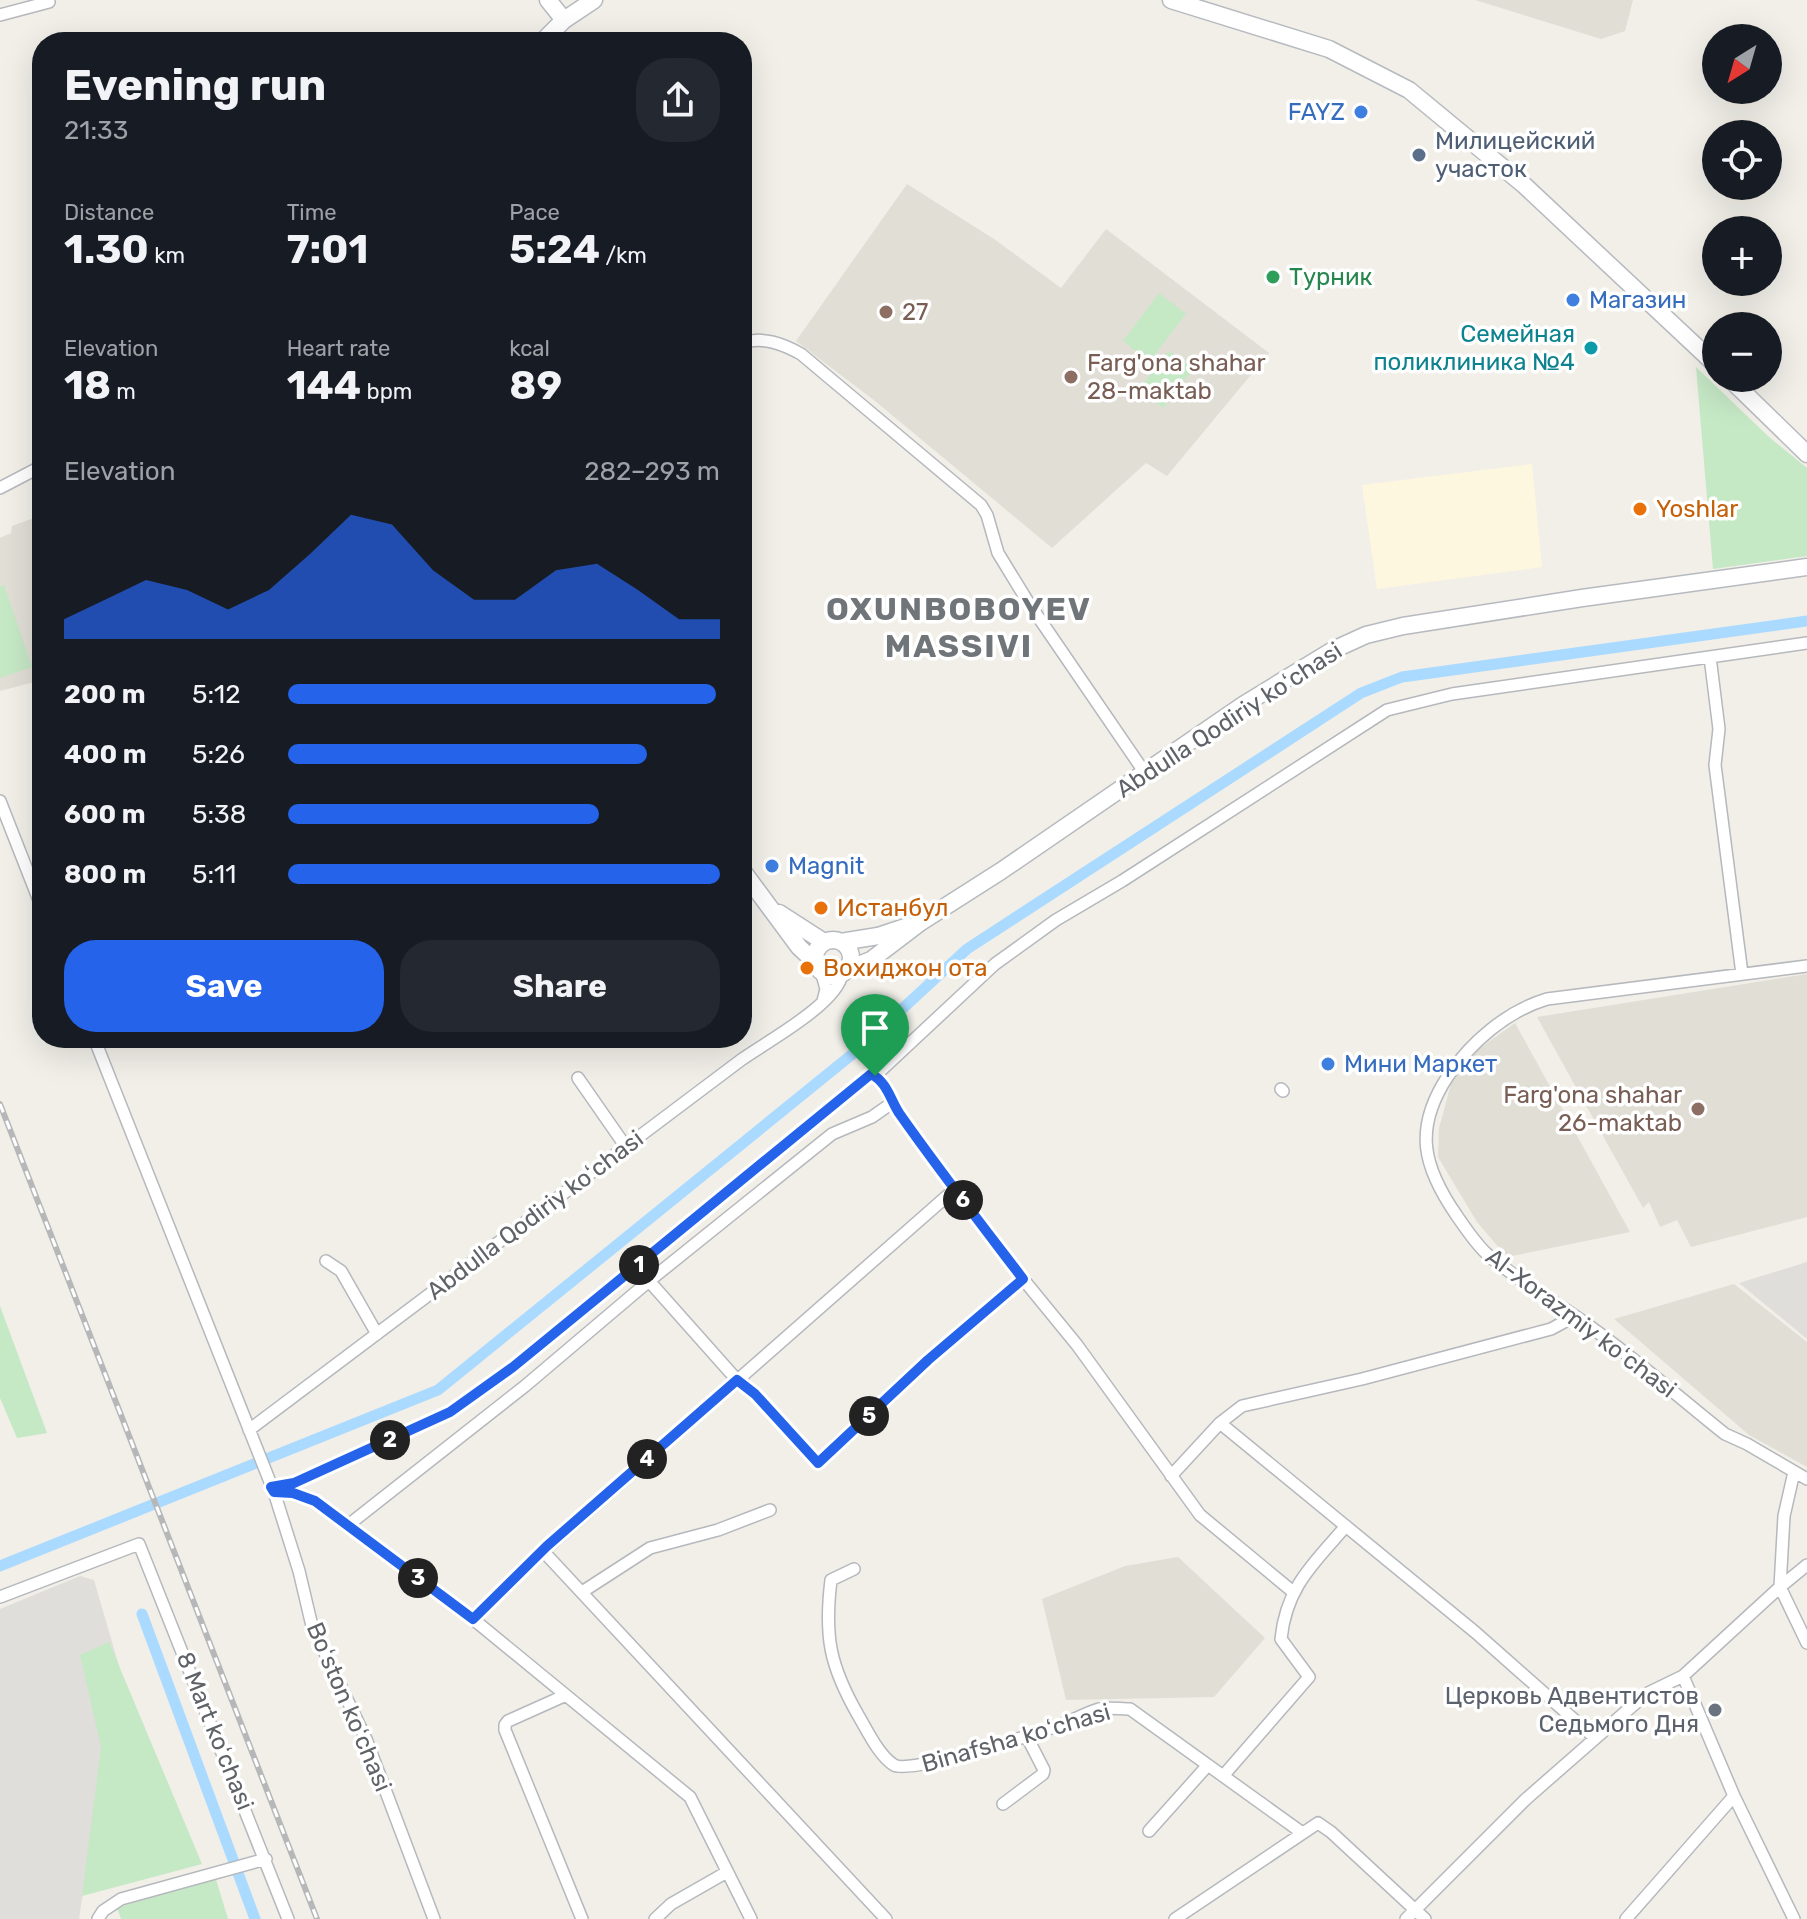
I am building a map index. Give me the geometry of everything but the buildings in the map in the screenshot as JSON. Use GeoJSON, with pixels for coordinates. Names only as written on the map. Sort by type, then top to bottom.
{"type":"FeatureCollection","features":[{"type":"Feature","properties":{"kind":"street"},"geometry":{"type":"LineString","coordinates":[[548,0],[564,20]]}},
{"type":"Feature","properties":{"kind":"street"},"geometry":{"type":"LineString","coordinates":[[552,32],[594,0]]}},
{"type":"Feature","properties":{"kind":"street"},"geometry":{"type":"LineString","coordinates":[[1172,0],[1329,49],[1409,90],[1524,185],[1702,352]]}},
{"type":"Feature","properties":{"kind":"street"},"geometry":{"type":"LineString","coordinates":[[0,15],[49,2]]}},
{"type":"Feature","properties":{"kind":"street"},"geometry":{"type":"LineString","coordinates":[[752,341],[768,341],[801,354],[981,505],[998,553],[1145,773]]}},
{"type":"Feature","properties":{"kind":"street"},"geometry":{"type":"LineString","coordinates":[[1743,392],[1807,454]]}},
{"type":"Feature","properties":{"kind":"street"},"geometry":{"type":"LineString","coordinates":[[0,488],[32,471]]}},
{"type":"Feature","properties":{"kind":"street","name":"Abdulla Qodiriy koʻchasi"},"geometry":{"type":"LineString","coordinates":[[249,1430],[823,1002],[838,985],[844,972],[871,960],[921,922],[1333,650],[1366,635],[1403,626],[1807,567]]}},
{"type":"Feature","properties":{"kind":"street"},"geometry":{"type":"LineString","coordinates":[[270,1485],[294,1483],[450,1412],[513,1367],[870,1073],[995,964],[1056,920],[1387,710],[1452,694],[1807,643]]}},
{"type":"Feature","properties":{"kind":"street"},"geometry":{"type":"LineString","coordinates":[[1710,657],[1719,729],[1715,765],[1742,974]]}},
{"type":"Feature","properties":{"kind":"street"},"geometry":{"type":"LineString","coordinates":[[0,801],[32,883]]}},
{"type":"Feature","properties":{"kind":"street"},"geometry":{"type":"LineString","coordinates":[[752,883],[799,947],[818,967],[831,976],[844,972],[851,955],[771,908]]}},
{"type":"Feature","properties":{"kind":"street","name":"Abdulla Qodiriy koʻchasi"},"geometry":{"type":"LineString","coordinates":[[832,942],[878,936],[921,922]]}},
{"type":"Feature","properties":{"kind":"street"},"geometry":{"type":"LineString","coordinates":[[823,1002],[826,989],[816,951],[832,942]]}},
{"type":"Feature","properties":{"kind":"street","name":"Al-Xorazmiy koʻchasi"},"geometry":{"type":"LineString","coordinates":[[1807,966],[1562,997],[1530,1004],[1498,1025],[1461,1058],[1437,1097],[1426,1131],[1425,1149],[1435,1183],[1484,1252],[1575,1316],[1725,1434],[1807,1479]]}},
{"type":"Feature","properties":{"kind":"street","name":"Boʻston koʻchasi"},"geometry":{"type":"LineString","coordinates":[[98,1048],[270,1485],[299,1571],[312,1626],[366,1739],[434,1919]]}},
{"type":"Feature","properties":{"kind":"street"},"geometry":{"type":"LineString","coordinates":[[870,1073],[885,1085],[892,1103],[1023,1279],[1077,1345],[1200,1515],[1292,1591]]}},
{"type":"Feature","properties":{"kind":"street"},"geometry":{"type":"LineString","coordinates":[[578,1078],[626,1147]]}},
{"type":"Feature","properties":{"kind":"street"},"geometry":{"type":"LineString","coordinates":[[347,1526],[525,1386],[649,1281],[832,1134],[872,1117],[892,1103]]}},
{"type":"Feature","properties":{"kind":"street"},"geometry":{"type":"LineString","coordinates":[[473,1619],[543,1551],[955,1189]]}},
{"type":"Feature","properties":{"kind":"street"},"geometry":{"type":"LineString","coordinates":[[326,1261],[341,1271],[377,1334]]}},
{"type":"Feature","properties":{"kind":"street"},"geometry":{"type":"LineString","coordinates":[[649,1281],[737,1380],[755,1394],[818,1463],[928,1360],[1023,1279]]}},
{"type":"Feature","properties":{"kind":"street"},"geometry":{"type":"LineString","coordinates":[[1171,1476],[1220,1423],[1242,1406],[1362,1379],[1551,1329],[1575,1316]]}},
{"type":"Feature","properties":{"kind":"street"},"geometry":{"type":"LineString","coordinates":[[1220,1423],[1475,1632],[1595,1738]]}},
{"type":"Feature","properties":{"kind":"street"},"geometry":{"type":"LineString","coordinates":[[1794,1472],[1784,1516],[1780,1587],[1807,1643]]}},
{"type":"Feature","properties":{"kind":"street"},"geometry":{"type":"LineString","coordinates":[[270,1485],[315,1501],[473,1619],[690,1797],[751,1919]]}},
{"type":"Feature","properties":{"kind":"street"},"geometry":{"type":"LineString","coordinates":[[582,1592],[650,1548],[718,1530],[770,1510]]}},
{"type":"Feature","properties":{"kind":"street"},"geometry":{"type":"LineString","coordinates":[[1223,1776],[1309,1677],[1281,1639],[1292,1591],[1346,1526]]}},
{"type":"Feature","properties":{"kind":"street","name":"8 Mart koʻchasi"},"geometry":{"type":"LineString","coordinates":[[0,1597],[139,1544],[261,1860],[288,1919]]}},
{"type":"Feature","properties":{"kind":"street"},"geometry":{"type":"LineString","coordinates":[[543,1551],[886,1919]]}},
{"type":"Feature","properties":{"kind":"street"},"geometry":{"type":"LineString","coordinates":[[1406,1919],[1526,1799],[1595,1738],[1646,1694],[1683,1676],[1807,1565]]}},
{"type":"Feature","properties":{"kind":"street","name":"Binafsha koʻchasi"},"geometry":{"type":"LineString","coordinates":[[854,1569],[831,1580],[827,1615],[830,1651],[840,1684],[893,1765],[903,1769],[929,1763],[1101,1709],[1130,1709],[1301,1832]]}},
{"type":"Feature","properties":{"kind":"street"},"geometry":{"type":"LineString","coordinates":[[1683,1676],[1734,1796],[1792,1914],[1781,1919]]}},
{"type":"Feature","properties":{"kind":"street"},"geometry":{"type":"LineString","coordinates":[[566,1695],[508,1721],[505,1730],[582,1919]]}},
{"type":"Feature","properties":{"kind":"street"},"geometry":{"type":"LineString","coordinates":[[1003,1804],[1043,1774],[1044,1770],[1026,1735]]}},
{"type":"Feature","properties":{"kind":"street"},"geometry":{"type":"LineString","coordinates":[[1149,1831],[1208,1765]]}},
{"type":"Feature","properties":{"kind":"street"},"geometry":{"type":"LineString","coordinates":[[1626,1919],[1734,1796]]}},
{"type":"Feature","properties":{"kind":"street"},"geometry":{"type":"LineString","coordinates":[[1175,1919],[1313,1824],[1322,1824],[1425,1919]]}},
{"type":"Feature","properties":{"kind":"street"},"geometry":{"type":"LineString","coordinates":[[98,1919],[103,1911],[121,1899],[261,1860]]}},
{"type":"Feature","properties":{"kind":"street"},"geometry":{"type":"LineString","coordinates":[[655,1919],[671,1904],[727,1872]]}},
{"type":"Feature","properties":{"kind":"shaded area"},"geometry":{"type":"Polygon","coordinates":[[[1475,0],[1633,0],[1625,31],[1601,39],[1475,0]]]}},
{"type":"Feature","properties":{"kind":"shaded area","name":"Farg'ona shahar 28-maktab"},"geometry":{"type":"Polygon","coordinates":[[[907,184],[994,239],[1061,288],[1106,229],[1269,353],[1167,476],[1146,463],[1052,548],[875,401],[796,341],[907,184]]]}},
{"type":"Feature","properties":{"kind":"shaded area"},"geometry":{"type":"Polygon","coordinates":[[[1532,464],[1542,567],[1377,589],[1362,485],[1532,464]]]}},
{"type":"Feature","properties":{"kind":"shaded area"},"geometry":{"type":"Polygon","coordinates":[[[32,519],[32,683],[0,691],[0,538],[11,533],[12,526],[32,519]]]}},
{"type":"Feature","properties":{"kind":"shaded area","name":"Farg'ona shahar 26-maktab"},"geometry":{"type":"Polygon","coordinates":[[[1807,974],[1807,1217],[1691,1247],[1677,1220],[1660,1227],[1649,1202],[1643,1208],[1537,1017],[1807,974]]]}},
{"type":"Feature","properties":{"kind":"shaded area"},"geometry":{"type":"Polygon","coordinates":[[[1515,1023],[1630,1232],[1507,1257],[1477,1222],[1438,1157],[1439,1128],[1451,1084],[1473,1053],[1515,1023]]]}},
{"type":"Feature","properties":{"kind":"shaded area"},"geometry":{"type":"Polygon","coordinates":[[[1807,1262],[1807,1339],[1739,1283],[1807,1262]]]}},
{"type":"Feature","properties":{"kind":"shaded area"},"geometry":{"type":"Polygon","coordinates":[[[1734,1284],[1807,1342],[1807,1467],[1749,1435],[1614,1319],[1734,1284]]]}},
{"type":"Feature","properties":{"kind":"shaded area"},"geometry":{"type":"Polygon","coordinates":[[[1178,1557],[1265,1638],[1214,1697],[1066,1700],[1042,1599],[1125,1566],[1178,1557]]]}},
{"type":"Feature","properties":{"kind":"shaded area"},"geometry":{"type":"Polygon","coordinates":[[[80,1576],[94,1580],[139,1735],[104,1750],[79,1919],[0,1919],[0,1609],[80,1576]]]}},
{"type":"Feature","properties":{"kind":"green space"},"geometry":{"type":"Polygon","coordinates":[[[1159,293],[1186,314],[1149,362],[1123,341],[1159,293]]]}},
{"type":"Feature","properties":{"kind":"green space"},"geometry":{"type":"Polygon","coordinates":[[[1169,351],[1193,369],[1163,408],[1139,389],[1169,351]]]}},
{"type":"Feature","properties":{"kind":"green space"},"geometry":{"type":"Polygon","coordinates":[[[1696,367],[1702,373],[1702,392],[1722,392],[1807,468],[1807,556],[1713,569],[1696,367]]]}},
{"type":"Feature","properties":{"kind":"green space"},"geometry":{"type":"Polygon","coordinates":[[[4,585],[32,667],[0,678],[0,586],[4,585]]]}},
{"type":"Feature","properties":{"kind":"green space"},"geometry":{"type":"Polygon","coordinates":[[[0,1306],[47,1433],[17,1438],[0,1398],[0,1306]]]}},
{"type":"Feature","properties":{"kind":"green space"},"geometry":{"type":"Polygon","coordinates":[[[109,1642],[202,1864],[82,1896],[101,1747],[80,1655],[109,1642]]]}},
{"type":"Feature","properties":{"kind":"green space"},"geometry":{"type":"Polygon","coordinates":[[[215,1876],[228,1919],[121,1919],[117,1908],[215,1876]]]}},
{"type":"Feature","properties":{"kind":"waterway"},"geometry":{"type":"LineString","coordinates":[[0,1566],[438,1390],[860,1048],[967,949],[1361,693],[1402,677],[1807,621]]}},
{"type":"Feature","properties":{"kind":"waterway"},"geometry":{"type":"LineString","coordinates":[[142,1614],[255,1919]]}},
{"type":"Feature","properties":{"kind":"railway"},"geometry":{"type":"LineString","coordinates":[[0,1104],[317,1919]]}},
{"type":"Feature","properties":{"kind":"place","name":"FAYZ"},"geometry":{"type":"Point","coordinates":[1361,112]}},
{"type":"Feature","properties":{"kind":"place","name":"Милицейский участок"},"geometry":{"type":"Point","coordinates":[1419,155]}},
{"type":"Feature","properties":{"kind":"place","name":"Турник"},"geometry":{"type":"Point","coordinates":[1273,277]}},
{"type":"Feature","properties":{"kind":"place","name":"Магазин"},"geometry":{"type":"Point","coordinates":[1573,300]}},
{"type":"Feature","properties":{"kind":"place","name":"27"},"geometry":{"type":"Point","coordinates":[886,312]}},
{"type":"Feature","properties":{"kind":"place","name":"Семейная поликлиника №4"},"geometry":{"type":"Point","coordinates":[1591,348]}},
{"type":"Feature","properties":{"kind":"place","name":"Farg'ona shahar 28-maktab"},"geometry":{"type":"Point","coordinates":[1071,377]}},
{"type":"Feature","properties":{"kind":"place","name":"Yoshlar"},"geometry":{"type":"Point","coordinates":[1640,509]}},
{"type":"Feature","properties":{"kind":"place","name":"Magnit"},"geometry":{"type":"Point","coordinates":[772,866]}},
{"type":"Feature","properties":{"kind":"place","name":"Истанбул"},"geometry":{"type":"Point","coordinates":[821,908]}},
{"type":"Feature","properties":{"kind":"place","name":"Вохиджон ота"},"geometry":{"type":"Point","coordinates":[807,968]}},
{"type":"Feature","properties":{"kind":"place","name":"Мини Маркет"},"geometry":{"type":"Point","coordinates":[1328,1064]}},
{"type":"Feature","properties":{"kind":"place","name":"Farg'ona shahar 26-maktab"},"geometry":{"type":"Point","coordinates":[1698,1109]}},
{"type":"Feature","properties":{"kind":"place","name":"Церковь Адвентистов Седьмого Дня"},"geometry":{"type":"Point","coordinates":[1715,1710]}},
{"type":"Feature","properties":{"kind":"district","name":"OXUNBOBOYEV MASSIVI"},"geometry":{"type":"Point","coordinates":[959,628]}},
{"type":"Feature","properties":{"kind":"route"},"geometry":{"type":"LineString","coordinates":[[871,1074],[875,1076],[885,1085],[892,1103],[918,1140],[1023,1279],[928,1360],[818,1463],[755,1394],[737,1380],[547,1546],[473,1619],[315,1501],[293,1493],[274,1492],[271,1487],[294,1483],[450,1412],[513,1367],[871,1074]]}}]}
